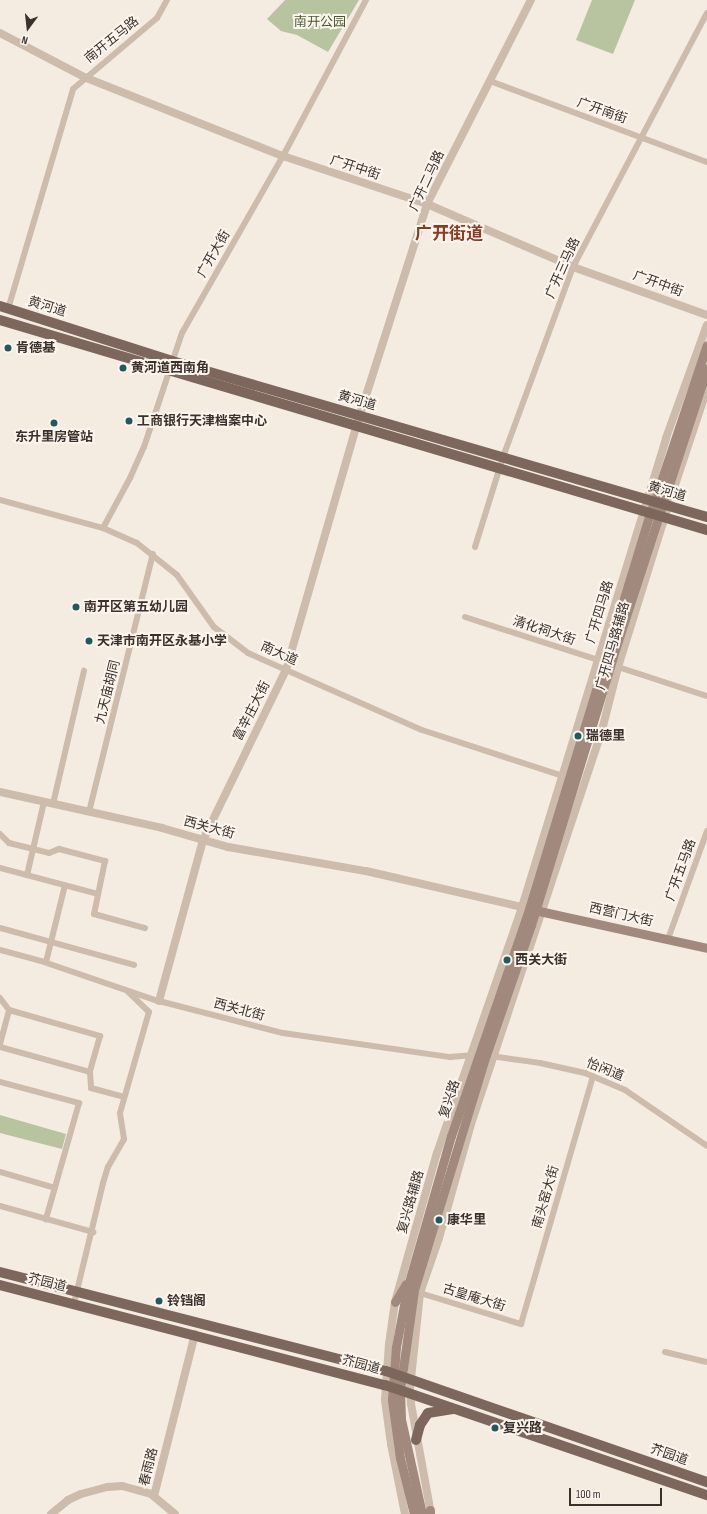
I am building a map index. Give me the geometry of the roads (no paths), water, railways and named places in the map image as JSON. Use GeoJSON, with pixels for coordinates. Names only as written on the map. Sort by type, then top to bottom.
{"type":"FeatureCollection","features":[{"type":"Feature","properties":{"kind":"main road","name":"黄河道"},"geometry":{"type":"LineString","coordinates":[[4,307],[172,361],[707,517]]}},
{"type":"Feature","properties":{"kind":"main road","name":"黄河道"},"geometry":{"type":"LineString","coordinates":[[0,320],[168,372],[707,530]]}},
{"type":"Feature","properties":{"kind":"main road","name":"广开四马路"},"geometry":{"type":"LineString","coordinates":[[532,909],[707,346]]}},
{"type":"Feature","properties":{"kind":"main road","name":"广开四马路"},"geometry":{"type":"LineString","coordinates":[[658,503],[707,368]]}},
{"type":"Feature","properties":{"kind":"main road","name":"西营门大街"},"geometry":{"type":"LineString","coordinates":[[532,909],[707,948]]}},
{"type":"Feature","properties":{"kind":"main road","name":"复兴路"},"geometry":{"type":"LineString","coordinates":[[414,1514],[400,1458],[393,1412],[409,1282],[482,1056],[532,909]]}},
{"type":"Feature","properties":{"kind":"main road","name":"复兴路"},"geometry":{"type":"LineString","coordinates":[[398,1374],[414,1290],[482,1056]]}},
{"type":"Feature","properties":{"kind":"main road","name":"芥园道"},"geometry":{"type":"LineString","coordinates":[[0,1272],[398,1374],[707,1482]]}},
{"type":"Feature","properties":{"kind":"main road"},"geometry":{"type":"LineString","coordinates":[[395,1302],[409,1282]]}},
{"type":"Feature","properties":{"kind":"main road","name":"芥园道"},"geometry":{"type":"LineString","coordinates":[[0,1285],[195,1334],[397,1388],[707,1495]]}},
{"type":"Feature","properties":{"kind":"main road","name":"复兴路"},"geometry":{"type":"LineString","coordinates":[[397,1388],[404,1435],[428,1513]]}},
{"type":"Feature","properties":{"kind":"main road"},"geometry":{"type":"LineString","coordinates":[[416,1440],[420,1424],[428,1414],[441,1409],[463,1410]]}},
{"type":"Feature","properties":{"kind":"street","name":"南开五马路"},"geometry":{"type":"LineString","coordinates":[[4,307],[73,89],[84,77],[157,18],[167,0]]}},
{"type":"Feature","properties":{"kind":"street","name":"广开大街"},"geometry":{"type":"LineString","coordinates":[[103,528],[136,464],[182,333],[283,156],[366,0]]}},
{"type":"Feature","properties":{"kind":"street","name":"广开二马路"},"geometry":{"type":"LineString","coordinates":[[356,427],[427,204],[531,0]]}},
{"type":"Feature","properties":{"kind":"street","name":"广开三马路"},"geometry":{"type":"LineString","coordinates":[[475,547],[503,457],[573,266],[707,13]]}},
{"type":"Feature","properties":{"kind":"street","name":"广开中街"},"geometry":{"type":"LineString","coordinates":[[0,33],[84,77],[283,156],[427,204],[573,266],[707,315]]}},
{"type":"Feature","properties":{"kind":"street","name":"广开南街"},"geometry":{"type":"LineString","coordinates":[[490,81],[707,162]]}},
{"type":"Feature","properties":{"kind":"street","name":"广开四马路"},"geometry":{"type":"LineString","coordinates":[[658,503],[707,325]]}},
{"type":"Feature","properties":{"kind":"street","name":"广开四马路辅路"},"geometry":{"type":"LineString","coordinates":[[532,909],[572,779],[602,730],[608,663],[658,503],[707,389]]}},
{"type":"Feature","properties":{"kind":"street","name":"富辛庄大街"},"geometry":{"type":"LineString","coordinates":[[159,1001],[203,840],[286,670],[356,427]]}},
{"type":"Feature","properties":{"kind":"street","name":"南大道"},"geometry":{"type":"LineString","coordinates":[[0,500],[103,528],[137,543],[153,554],[177,575],[207,618],[225,637],[248,653],[422,730],[572,779]]}},
{"type":"Feature","properties":{"kind":"street","name":"九天庙胡同"},"geometry":{"type":"LineString","coordinates":[[89,812],[153,554]]}},
{"type":"Feature","properties":{"kind":"street","name":"清化祠大街"},"geometry":{"type":"LineString","coordinates":[[465,617],[707,696]]}},
{"type":"Feature","properties":{"kind":"street"},"geometry":{"type":"LineString","coordinates":[[53,804],[84,671]]}},
{"type":"Feature","properties":{"kind":"street","name":"西关大街"},"geometry":{"type":"LineString","coordinates":[[0,792],[89,812],[228,847],[366,871],[532,909]]}},
{"type":"Feature","properties":{"kind":"street"},"geometry":{"type":"LineString","coordinates":[[27,875],[44,802]]}},
{"type":"Feature","properties":{"kind":"street","name":"广开五马路"},"geometry":{"type":"LineString","coordinates":[[668,939],[707,831]]}},
{"type":"Feature","properties":{"kind":"street"},"geometry":{"type":"LineString","coordinates":[[0,834],[9,843],[48,853],[59,849],[105,862],[94,914],[145,928]]}},
{"type":"Feature","properties":{"kind":"street"},"geometry":{"type":"LineString","coordinates":[[0,868],[98,894]]}},
{"type":"Feature","properties":{"kind":"street"},"geometry":{"type":"LineString","coordinates":[[46,962],[65,885]]}},
{"type":"Feature","properties":{"kind":"street","name":"复兴路辅路"},"geometry":{"type":"LineString","coordinates":[[398,1374],[420,1293],[440,1238],[459,1162],[482,1056],[532,909]]}},
{"type":"Feature","properties":{"kind":"street","name":"复兴路辅路"},"geometry":{"type":"LineString","coordinates":[[405,1514],[386,1414],[397,1388],[398,1374],[395,1302],[437,1153],[482,1056],[532,909]]}},
{"type":"Feature","properties":{"kind":"street"},"geometry":{"type":"LineString","coordinates":[[0,928],[134,965]]}},
{"type":"Feature","properties":{"kind":"street","name":"西关北街"},"geometry":{"type":"LineString","coordinates":[[0,950],[46,962],[159,1001],[283,1033],[450,1057],[482,1056]]}},
{"type":"Feature","properties":{"kind":"street"},"geometry":{"type":"LineString","coordinates":[[74,1303],[93,1232],[103,1183],[108,1167],[124,1139],[120,1113],[149,1012],[126,990]]}},
{"type":"Feature","properties":{"kind":"street"},"geometry":{"type":"LineString","coordinates":[[0,998],[9,1010],[100,1036],[90,1072],[91,1088],[124,1097]]}},
{"type":"Feature","properties":{"kind":"street"},"geometry":{"type":"LineString","coordinates":[[9,1010],[0,1046],[90,1072]]}},
{"type":"Feature","properties":{"kind":"street","name":"怡闲道"},"geometry":{"type":"LineString","coordinates":[[482,1056],[540,1063],[593,1076],[625,1090],[707,1146]]}},
{"type":"Feature","properties":{"kind":"street","name":"南头窑大街"},"geometry":{"type":"LineString","coordinates":[[521,1324],[593,1076]]}},
{"type":"Feature","properties":{"kind":"street"},"geometry":{"type":"LineString","coordinates":[[0,1082],[79,1103],[46,1219]]}},
{"type":"Feature","properties":{"kind":"street"},"geometry":{"type":"LineString","coordinates":[[0,1172],[55,1188]]}},
{"type":"Feature","properties":{"kind":"street"},"geometry":{"type":"LineString","coordinates":[[0,1206],[93,1232]]}},
{"type":"Feature","properties":{"kind":"street","name":"古皇庵大街"},"geometry":{"type":"LineString","coordinates":[[420,1293],[521,1324]]}},
{"type":"Feature","properties":{"kind":"street","name":"春雨路"},"geometry":{"type":"LineString","coordinates":[[51,1514],[68,1500],[108,1487],[138,1489],[154,1496],[195,1334]]}},
{"type":"Feature","properties":{"kind":"street"},"geometry":{"type":"LineString","coordinates":[[665,1352],[707,1362]]}},
{"type":"Feature","properties":{"kind":"street","name":"复兴路辅路"},"geometry":{"type":"LineString","coordinates":[[397,1388],[416,1440],[428,1513]]}},
{"type":"Feature","properties":{"kind":"street"},"geometry":{"type":"LineString","coordinates":[[154,1496],[164,1502],[175,1514]]}},
{"type":"Feature","properties":{"kind":"place","name":"肯德基"},"geometry":{"type":"Point","coordinates":[8,348]}},
{"type":"Feature","properties":{"kind":"place","name":"黄河道西南角"},"geometry":{"type":"Point","coordinates":[123,368]}},
{"type":"Feature","properties":{"kind":"place","name":"工商银行天津档案中心"},"geometry":{"type":"Point","coordinates":[129,421]}},
{"type":"Feature","properties":{"kind":"place","name":"东升里房管站"},"geometry":{"type":"Point","coordinates":[54,423]}},
{"type":"Feature","properties":{"kind":"place","name":"南开区第五幼儿园"},"geometry":{"type":"Point","coordinates":[76,607]}},
{"type":"Feature","properties":{"kind":"place","name":"天津市南开区永基小学"},"geometry":{"type":"Point","coordinates":[89,641]}},
{"type":"Feature","properties":{"kind":"place","name":"瑞德里"},"geometry":{"type":"Point","coordinates":[578,736]}},
{"type":"Feature","properties":{"kind":"place","name":"西关大街"},"geometry":{"type":"Point","coordinates":[507,960]}},
{"type":"Feature","properties":{"kind":"place","name":"康华里"},"geometry":{"type":"Point","coordinates":[439,1220]}},
{"type":"Feature","properties":{"kind":"place","name":"铃铛阁"},"geometry":{"type":"Point","coordinates":[159,1301]}},
{"type":"Feature","properties":{"kind":"place","name":"复兴路"},"geometry":{"type":"Point","coordinates":[495,1428]}},
{"type":"Feature","properties":{"kind":"district","name":"广开街道"},"geometry":{"type":"Point","coordinates":[449,235]}},
{"type":"Feature","properties":{"kind":"park label","name":"南开公园"},"geometry":{"type":"Point","coordinates":[320,22]}}]}
